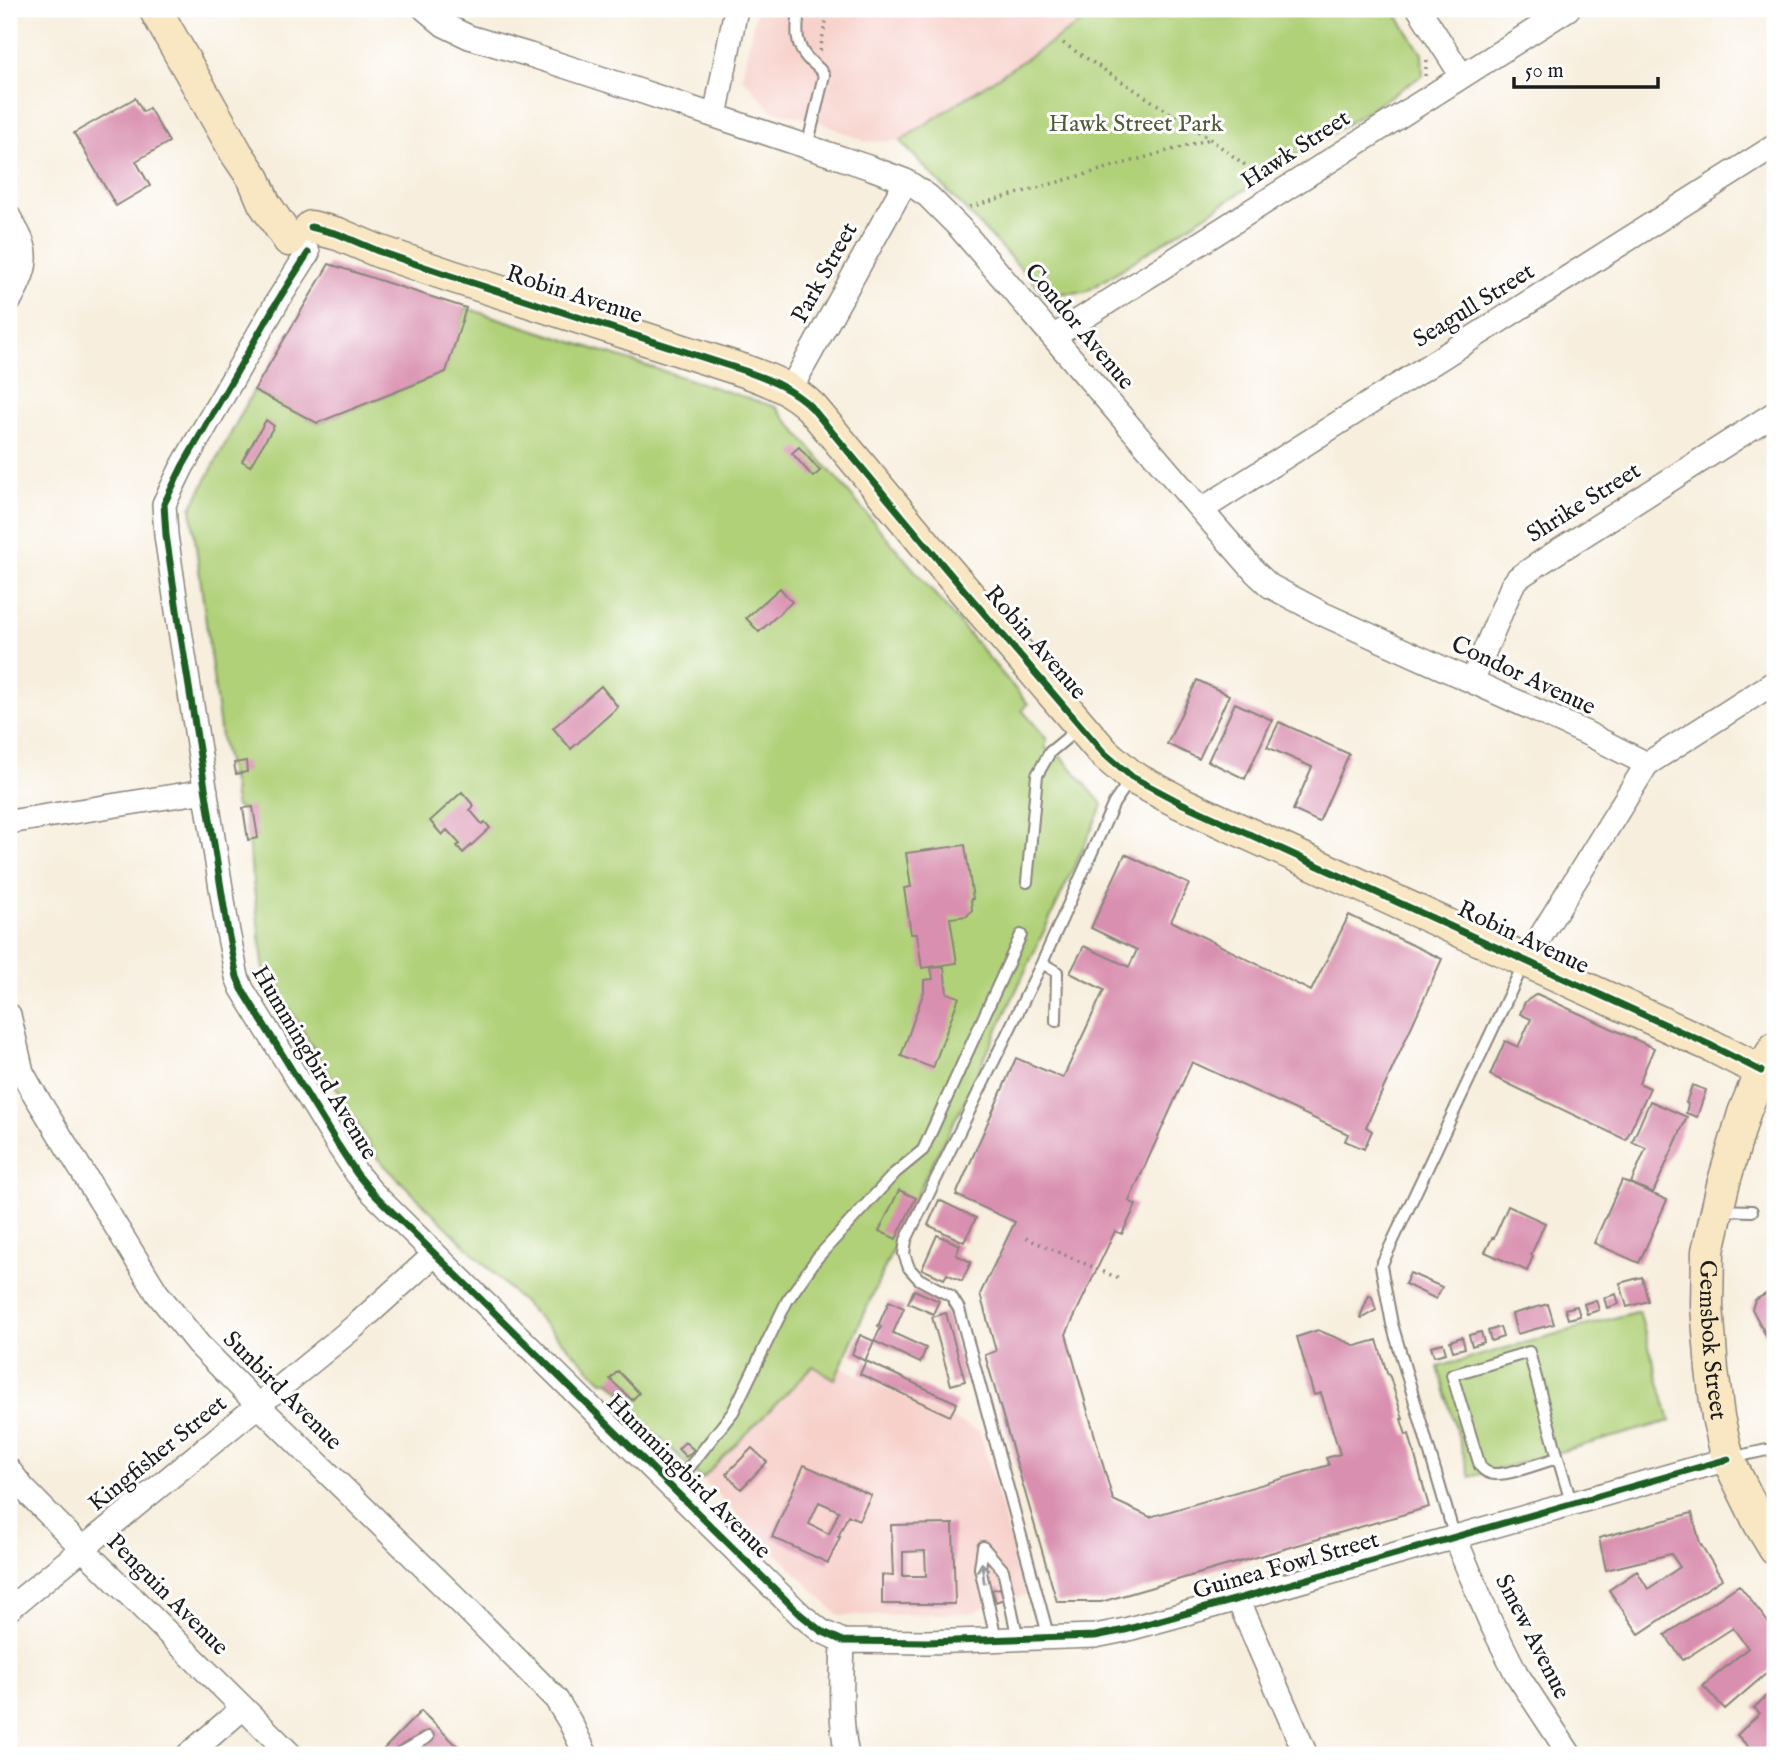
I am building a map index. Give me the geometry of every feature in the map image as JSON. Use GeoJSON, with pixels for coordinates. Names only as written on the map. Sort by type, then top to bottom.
{"type":"FeatureCollection","features":[{"type":"Feature","properties":{"kind":"street"},"geometry":{"type":"LineString","coordinates":[[155,9],[237,154],[302,239]]}},
{"type":"Feature","properties":{"kind":"street","name":"Condor Avenue"},"geometry":{"type":"LineString","coordinates":[[425,9],[444,26],[469,37],[715,116],[905,181],[928,196],[960,228],[1256,573],[1278,591],[1586,733],[1647,764]]}},
{"type":"Feature","properties":{"kind":"street"},"geometry":{"type":"LineString","coordinates":[[715,116],[736,9]]}},
{"type":"Feature","properties":{"kind":"street"},"geometry":{"type":"LineString","coordinates":[[1419,9],[1462,76]]}},
{"type":"Feature","properties":{"kind":"street","name":"Hawk Street"},"geometry":{"type":"LineString","coordinates":[[1053,337],[1568,9]]}},
{"type":"Feature","properties":{"kind":"street","name":"Seagull Street"},"geometry":{"type":"LineString","coordinates":[[1201,510],[1775,146]]}},
{"type":"Feature","properties":{"kind":"street","name":"Park Street"},"geometry":{"type":"LineString","coordinates":[[790,390],[905,181]]}},
{"type":"Feature","properties":{"kind":"street"},"geometry":{"type":"LineString","coordinates":[[9,217],[25,249],[22,274],[9,302]]}},
{"type":"Feature","properties":{"kind":"street","name":"Robin Avenue"},"geometry":{"type":"LineString","coordinates":[[302,239],[354,239],[378,251],[745,371],[790,390],[812,408],[1081,726],[1114,763],[1132,777],[1181,803],[1712,1046],[1768,1059]]}},
{"type":"Feature","properties":{"kind":"street","name":"Hummingbird Avenue"},"geometry":{"type":"LineString","coordinates":[[302,239],[284,291],[182,467],[164,504],[167,548],[228,932],[242,989],[356,1174],[434,1255],[801,1615],[821,1631],[843,1642]]}},
{"type":"Feature","properties":{"kind":"street","name":"Shrike Street"},"geometry":{"type":"LineString","coordinates":[[1472,681],[1512,586],[1518,578],[1775,413]]}},
{"type":"Feature","properties":{"kind":"street"},"geometry":{"type":"LineString","coordinates":[[1526,960],[1647,764],[1775,682]]}},
{"type":"Feature","properties":{"kind":"street"},"geometry":{"type":"LineString","coordinates":[[9,822],[206,791]]}},
{"type":"Feature","properties":{"kind":"street","name":"Sunbird Avenue"},"geometry":{"type":"LineString","coordinates":[[9,1016],[22,1072],[157,1293],[198,1344],[556,1699],[586,1755]]}},
{"type":"Feature","properties":{"kind":"street","name":"Gemsbok Street"},"geometry":{"type":"LineString","coordinates":[[1768,1059],[1744,1113],[1731,1153],[1708,1251],[1707,1306],[1718,1417],[1728,1459],[1775,1549]]}},
{"type":"Feature","properties":{"kind":"street","name":"Kingfisher Street"},"geometry":{"type":"LineString","coordinates":[[9,1609],[354,1326],[434,1255]]}},
{"type":"Feature","properties":{"kind":"street","name":"Guinea Fowl Street"},"geometry":{"type":"LineString","coordinates":[[843,1642],[1049,1638],[1095,1636],[1115,1632],[1728,1459]]}},
{"type":"Feature","properties":{"kind":"street","name":"Penguin Avenue"},"geometry":{"type":"LineString","coordinates":[[9,1470],[83,1549],[291,1755]]}},
{"type":"Feature","properties":{"kind":"street","name":"Smew Avenue"},"geometry":{"type":"LineString","coordinates":[[1455,1538],[1516,1674],[1570,1755]]}},
{"type":"Feature","properties":{"kind":"street"},"geometry":{"type":"LineString","coordinates":[[1238,1599],[1306,1755]]}},
{"type":"Feature","properties":{"kind":"street"},"geometry":{"type":"LineString","coordinates":[[843,1642],[841,1698],[847,1755]]}},
{"type":"Feature","properties":{"kind":"street"},"geometry":{"type":"LineString","coordinates":[[188,1755],[243,1708]]}},
{"type":"Feature","properties":{"kind":"lane"},"geometry":{"type":"LineString","coordinates":[[799,9],[796,30],[799,44],[824,75],[807,147]]}},
{"type":"Feature","properties":{"kind":"lane"},"geometry":{"type":"LineString","coordinates":[[1027,882],[1037,775],[1050,752],[1081,726]]}},
{"type":"Feature","properties":{"kind":"lane"},"geometry":{"type":"LineString","coordinates":[[1049,1638],[959,1309],[951,1296],[919,1279],[909,1268],[904,1254],[906,1240],[1042,963],[1114,803],[1132,777]]}},
{"type":"Feature","properties":{"kind":"lane"},"geometry":{"type":"LineString","coordinates":[[673,1488],[733,1412],[787,1301],[817,1258],[895,1173],[923,1150],[1021,935]]}},
{"type":"Feature","properties":{"kind":"lane"},"geometry":{"type":"LineString","coordinates":[[1455,1538],[1392,1324],[1381,1266],[1526,960]]}},
{"type":"Feature","properties":{"kind":"lane"},"geometry":{"type":"LineString","coordinates":[[1042,963],[1057,972],[1056,1021]]}},
{"type":"Feature","properties":{"kind":"lane"},"geometry":{"type":"LineString","coordinates":[[1717,1210],[1752,1211]]}},
{"type":"Feature","properties":{"kind":"lane"},"geometry":{"type":"LineString","coordinates":[[1558,1458],[1503,1473],[1484,1471],[1480,1466],[1452,1375],[1529,1352],[1572,1505]]}},
{"type":"Feature","properties":{"kind":"lane"},"geometry":{"type":"LineString","coordinates":[[1728,1459],[1775,1450]]}},
{"type":"Feature","properties":{"kind":"lane"},"geometry":{"type":"LineString","coordinates":[[983,1547],[1003,1570],[1007,1639],[980,1568],[983,1547]]}},
{"type":"Feature","properties":{"kind":"lane"},"geometry":{"type":"LineString","coordinates":[[397,1755],[428,1737]]}},
{"type":"Feature","properties":{"kind":"path"},"geometry":{"type":"LineString","coordinates":[[820,54],[828,9]]}},
{"type":"Feature","properties":{"kind":"path"},"geometry":{"type":"LineString","coordinates":[[1063,43],[1210,139],[1267,182]]}},
{"type":"Feature","properties":{"kind":"path"},"geometry":{"type":"LineString","coordinates":[[1424,80],[1428,53]]}},
{"type":"Feature","properties":{"kind":"path"},"geometry":{"type":"LineString","coordinates":[[964,209],[1210,139]]}},
{"type":"Feature","properties":{"kind":"path"},"geometry":{"type":"LineString","coordinates":[[1026,1238],[1118,1278]]}},
{"type":"Feature","properties":{"kind":"shaded area"},"geometry":{"type":"Polygon","coordinates":[[[756,9],[1102,9],[900,141],[866,142],[813,119],[772,111],[742,77],[756,9]]]}},
{"type":"Feature","properties":{"kind":"shaded area"},"geometry":{"type":"Polygon","coordinates":[[[813,1366],[835,1379],[841,1367],[980,1432],[1026,1595],[989,1604],[973,1613],[839,1616],[702,1479],[813,1366]]]}},
{"type":"Feature","properties":{"kind":"green space","name":"Hawk Street Park"},"geometry":{"type":"Polygon","coordinates":[[[1102,9],[1393,9],[1422,54],[1423,75],[1086,292],[1045,294],[900,141],[1102,9]]]}},
{"type":"Feature","properties":{"kind":"green space"},"geometry":{"type":"Polygon","coordinates":[[[466,308],[776,407],[1028,704],[1022,710],[1047,739],[1045,747],[1055,757],[1062,757],[1103,805],[962,1106],[926,1175],[835,1379],[813,1366],[702,1479],[629,1408],[631,1402],[610,1381],[602,1381],[378,1159],[295,1017],[264,971],[243,809],[236,807],[221,737],[191,508],[254,390],[318,423],[445,372],[466,308]]]}},
{"type":"Feature","properties":{"kind":"green space"},"geometry":{"type":"Polygon","coordinates":[[[1639,1311],[1670,1421],[1470,1477],[1438,1367],[1639,1311]]]}},
{"type":"Feature","properties":{"kind":"building"},"geometry":{"type":"Polygon","coordinates":[[[135,98],[143,112],[149,108],[169,142],[136,161],[150,186],[116,206],[74,133],[135,98]]]}},
{"type":"Feature","properties":{"kind":"building"},"geometry":{"type":"Polygon","coordinates":[[[329,264],[466,308],[446,372],[317,423],[254,390],[329,264]]]}},
{"type":"Feature","properties":{"kind":"building"},"geometry":{"type":"Polygon","coordinates":[[[266,420],[274,426],[250,466],[242,461],[266,420]]]}},
{"type":"Feature","properties":{"kind":"building"},"geometry":{"type":"Polygon","coordinates":[[[799,447],[820,471],[813,477],[792,453],[799,447]]]}},
{"type":"Feature","properties":{"kind":"building"},"geometry":{"type":"Polygon","coordinates":[[[780,588],[792,602],[759,632],[746,618],[780,588]]]}},
{"type":"Feature","properties":{"kind":"building"},"geometry":{"type":"Polygon","coordinates":[[[1197,680],[1229,695],[1199,759],[1167,744],[1197,680]]]}},
{"type":"Feature","properties":{"kind":"building"},"geometry":{"type":"Polygon","coordinates":[[[601,686],[618,707],[571,749],[553,728],[601,686]]]}},
{"type":"Feature","properties":{"kind":"building"},"geometry":{"type":"Polygon","coordinates":[[[1235,703],[1272,720],[1245,779],[1208,761],[1235,703]]]}},
{"type":"Feature","properties":{"kind":"building"},"geometry":{"type":"Polygon","coordinates":[[[1279,722],[1349,754],[1319,822],[1293,810],[1312,767],[1267,747],[1279,722]]]}},
{"type":"Feature","properties":{"kind":"building"},"geometry":{"type":"Polygon","coordinates":[[[246,761],[247,772],[236,774],[234,763],[246,761]]]}},
{"type":"Feature","properties":{"kind":"building"},"geometry":{"type":"Polygon","coordinates":[[[462,792],[474,806],[470,810],[482,824],[485,822],[490,828],[463,853],[457,846],[460,844],[447,830],[442,835],[430,821],[462,792]]]}},
{"type":"Feature","properties":{"kind":"building"},"geometry":{"type":"Polygon","coordinates":[[[253,807],[258,838],[248,840],[243,808],[253,807]]]}},
{"type":"Feature","properties":{"kind":"building"},"geometry":{"type":"Polygon","coordinates":[[[965,845],[973,899],[972,910],[967,916],[950,918],[957,963],[922,968],[917,934],[911,934],[904,888],[911,887],[906,853],[965,845]]]}},
{"type":"Feature","properties":{"kind":"building"},"geometry":{"type":"Polygon","coordinates":[[[1125,854],[1189,884],[1171,921],[1311,991],[1349,915],[1442,959],[1366,1127],[1372,1131],[1364,1149],[1345,1141],[1348,1134],[1192,1062],[1129,1201],[1136,1205],[1122,1234],[1115,1231],[1066,1334],[1113,1500],[1150,1517],[1329,1465],[1326,1458],[1340,1454],[1321,1393],[1314,1395],[1297,1337],[1318,1330],[1356,1346],[1377,1340],[1406,1435],[1409,1434],[1429,1507],[1101,1602],[1057,1602],[985,1355],[996,1351],[980,1294],[1015,1222],[956,1195],[1016,1058],[1063,1078],[1104,990],[1070,973],[1084,946],[1129,967],[1137,950],[1091,928],[1125,854]]]}},
{"type":"Feature","properties":{"kind":"building"},"geometry":{"type":"Polygon","coordinates":[[[944,967],[947,993],[959,997],[933,1068],[901,1056],[924,991],[924,980],[933,979],[931,968],[944,967]]]}},
{"type":"Feature","properties":{"kind":"building"},"geometry":{"type":"Polygon","coordinates":[[[1537,994],[1654,1048],[1639,1083],[1650,1088],[1626,1140],[1490,1075],[1505,1041],[1518,1047],[1531,1019],[1520,1014],[1525,1002],[1537,994]]]}},
{"type":"Feature","properties":{"kind":"building"},"geometry":{"type":"Polygon","coordinates":[[[1692,1085],[1706,1090],[1697,1117],[1686,1113],[1692,1085]]]}},
{"type":"Feature","properties":{"kind":"building"},"geometry":{"type":"Polygon","coordinates":[[[1650,1101],[1687,1117],[1653,1193],[1631,1183],[1646,1148],[1632,1142],[1650,1101]]]}},
{"type":"Feature","properties":{"kind":"building"},"geometry":{"type":"Polygon","coordinates":[[[1622,1180],[1667,1200],[1639,1263],[1594,1243],[1622,1180]]]}},
{"type":"Feature","properties":{"kind":"building"},"geometry":{"type":"Polygon","coordinates":[[[899,1190],[916,1198],[896,1239],[879,1231],[899,1190]]]}},
{"type":"Feature","properties":{"kind":"building"},"geometry":{"type":"Polygon","coordinates":[[[939,1200],[976,1218],[964,1242],[928,1225],[939,1200]]]}},
{"type":"Feature","properties":{"kind":"building"},"geometry":{"type":"Polygon","coordinates":[[[1508,1206],[1545,1223],[1527,1271],[1485,1252],[1508,1206]]]}},
{"type":"Feature","properties":{"kind":"building"},"geometry":{"type":"Polygon","coordinates":[[[937,1235],[960,1245],[956,1255],[971,1262],[962,1281],[947,1274],[944,1279],[922,1269],[937,1235]]]}},
{"type":"Feature","properties":{"kind":"building"},"geometry":{"type":"Polygon","coordinates":[[[1410,1273],[1442,1287],[1436,1299],[1405,1284],[1410,1273]]]}},
{"type":"Feature","properties":{"kind":"building"},"geometry":{"type":"Polygon","coordinates":[[[1642,1277],[1648,1301],[1627,1307],[1620,1283],[1642,1277]]]}},
{"type":"Feature","properties":{"kind":"building"},"geometry":{"type":"Polygon","coordinates":[[[1775,1289],[1775,1353],[1752,1309],[1755,1300],[1775,1289]]]}},
{"type":"Feature","properties":{"kind":"building"},"geometry":{"type":"Polygon","coordinates":[[[914,1290],[939,1301],[933,1314],[908,1303],[914,1290]]]}},
{"type":"Feature","properties":{"kind":"building"},"geometry":{"type":"Polygon","coordinates":[[[1616,1294],[1619,1304],[1607,1308],[1604,1298],[1616,1294]]]}},
{"type":"Feature","properties":{"kind":"building"},"geometry":{"type":"Polygon","coordinates":[[[1369,1295],[1376,1310],[1362,1318],[1360,1317],[1369,1295]]]}},
{"type":"Feature","properties":{"kind":"building"},"geometry":{"type":"Polygon","coordinates":[[[1596,1300],[1599,1310],[1587,1314],[1584,1304],[1596,1300]]]}},
{"type":"Feature","properties":{"kind":"building"},"geometry":{"type":"Polygon","coordinates":[[[889,1301],[904,1308],[893,1333],[926,1348],[920,1363],[874,1341],[889,1301]]]}},
{"type":"Feature","properties":{"kind":"building"},"geometry":{"type":"Polygon","coordinates":[[[1548,1304],[1554,1324],[1517,1334],[1512,1314],[1548,1304]]]}},
{"type":"Feature","properties":{"kind":"building"},"geometry":{"type":"Polygon","coordinates":[[[1577,1306],[1580,1316],[1568,1319],[1565,1309],[1577,1306]]]}},
{"type":"Feature","properties":{"kind":"building"},"geometry":{"type":"Polygon","coordinates":[[[946,1313],[965,1381],[951,1385],[932,1317],[946,1313]]]}},
{"type":"Feature","properties":{"kind":"building"},"geometry":{"type":"Polygon","coordinates":[[[1500,1327],[1503,1337],[1491,1341],[1488,1331],[1500,1327]]]}},
{"type":"Feature","properties":{"kind":"building"},"geometry":{"type":"Polygon","coordinates":[[[1481,1332],[1484,1342],[1472,1346],[1469,1335],[1481,1332]]]}},
{"type":"Feature","properties":{"kind":"building"},"geometry":{"type":"Polygon","coordinates":[[[860,1335],[874,1341],[865,1361],[852,1354],[860,1335]]]}},
{"type":"Feature","properties":{"kind":"building"},"geometry":{"type":"Polygon","coordinates":[[[1462,1337],[1465,1348],[1453,1351],[1450,1341],[1462,1337]]]}},
{"type":"Feature","properties":{"kind":"building"},"geometry":{"type":"Polygon","coordinates":[[[1443,1343],[1446,1353],[1434,1356],[1431,1346],[1443,1343]]]}},
{"type":"Feature","properties":{"kind":"building"},"geometry":{"type":"Polygon","coordinates":[[[866,1361],[957,1403],[950,1416],[860,1374],[866,1361]]]}},
{"type":"Feature","properties":{"kind":"building"},"geometry":{"type":"Polygon","coordinates":[[[618,1371],[639,1393],[632,1400],[610,1379],[618,1371]]]}},
{"type":"Feature","properties":{"kind":"building"},"geometry":{"type":"Polygon","coordinates":[[[685,1442],[694,1450],[686,1457],[678,1449],[685,1442]]]}},
{"type":"Feature","properties":{"kind":"building"},"geometry":{"type":"Polygon","coordinates":[[[752,1448],[767,1462],[741,1489],[726,1474],[752,1448]]]}},
{"type":"Feature","properties":{"kind":"building"},"geometry":{"type":"Polygon","coordinates":[[[804,1465],[871,1495],[859,1520],[848,1515],[828,1563],[772,1537],[804,1465]],[[819,1502],[809,1524],[829,1534],[839,1511],[819,1502]]]}},
{"type":"Feature","properties":{"kind":"building"},"geometry":{"type":"Polygon","coordinates":[[[1692,1513],[1700,1543],[1722,1579],[1639,1634],[1609,1590],[1637,1571],[1648,1589],[1680,1567],[1671,1554],[1606,1570],[1599,1538],[1692,1513]]]}},
{"type":"Feature","properties":{"kind":"building"},"geometry":{"type":"Polygon","coordinates":[[[953,1524],[955,1604],[882,1604],[882,1575],[893,1576],[891,1525],[953,1524]],[[925,1551],[903,1552],[903,1576],[926,1576],[925,1551]]]}},
{"type":"Feature","properties":{"kind":"building"},"geometry":{"type":"Polygon","coordinates":[[[1739,1585],[1775,1631],[1775,1666],[1725,1709],[1703,1686],[1748,1648],[1733,1628],[1683,1660],[1665,1635],[1739,1585]]]}},
{"type":"Feature","properties":{"kind":"building"},"geometry":{"type":"Polygon","coordinates":[[[1000,1588],[1004,1599],[996,1602],[992,1590],[1000,1588]]]}},
{"type":"Feature","properties":{"kind":"building"},"geometry":{"type":"Polygon","coordinates":[[[1768,1694],[1775,1702],[1775,1755],[1756,1755],[1737,1735],[1760,1713],[1754,1708],[1768,1694]]]}},
{"type":"Feature","properties":{"kind":"building"},"geometry":{"type":"Polygon","coordinates":[[[421,1711],[467,1755],[378,1755],[421,1711]]]}},
{"type":"Feature","properties":{"kind":"cycle path"},"geometry":{"type":"LineString","coordinates":[[311,227],[338,234],[451,276],[745,371],[789,390],[812,408],[1104,753],[1132,777],[1181,803],[1712,1046],[1761,1071]]}},
{"type":"Feature","properties":{"kind":"cycle path"},"geometry":{"type":"LineString","coordinates":[[308,253],[182,467],[164,504],[179,624],[237,977],[338,1145],[372,1192],[801,1615],[821,1631],[843,1641],[927,1642],[1095,1636],[1238,1599],[1728,1459]]}}]}
